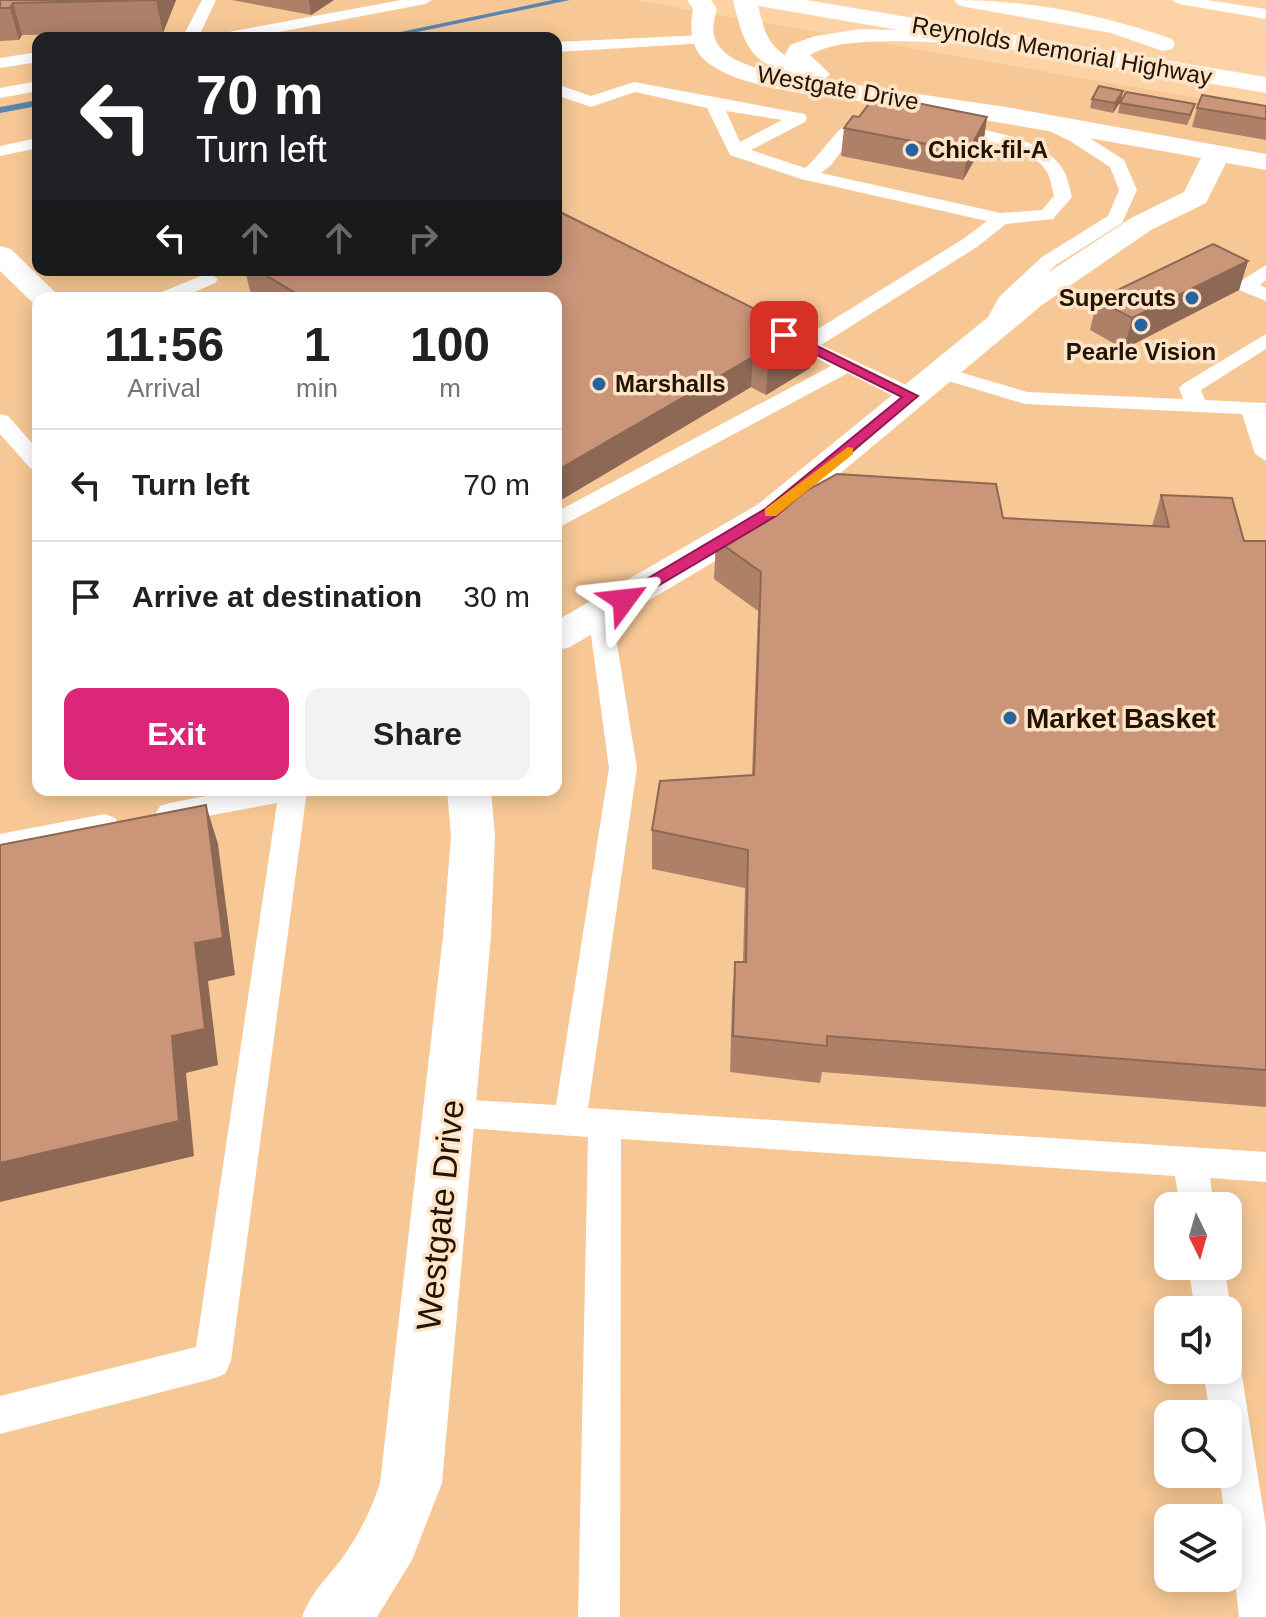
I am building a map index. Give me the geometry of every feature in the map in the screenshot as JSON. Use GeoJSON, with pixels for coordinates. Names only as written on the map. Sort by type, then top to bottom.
{"type":"FeatureCollection","features":[{"type":"Feature","properties":{"kind":"street"},"geometry":{"type":"LineString","coordinates":[[703,40],[702,6],[727,0]]}},
{"type":"Feature","properties":{"kind":"street","name":"Westgate Drive"},"geometry":{"type":"LineString","coordinates":[[745,0],[754,40],[762,53],[783,65],[1012,116]]}},
{"type":"Feature","properties":{"kind":"street","name":"Reynolds Memorial Highway"},"geometry":{"type":"LineString","coordinates":[[764,0],[810,5],[1266,85]]}},
{"type":"Feature","properties":{"kind":"street","name":"Reynolds Memorial Highway"},"geometry":{"type":"LineString","coordinates":[[875,0],[1108,39],[1237,56]]}},
{"type":"Feature","properties":{"kind":"street"},"geometry":{"type":"LineString","coordinates":[[966,0],[1116,27],[1163,44]]}},
{"type":"Feature","properties":{"kind":"street","name":"Westgate Drive"},"geometry":{"type":"LineString","coordinates":[[817,74],[800,62],[796,55],[814,43],[857,38],[986,38]]}},
{"type":"Feature","properties":{"kind":"street","name":"Westgate Drive"},"geometry":{"type":"LineString","coordinates":[[703,40],[721,60],[766,77],[1043,121],[1266,162]]}},
{"type":"Feature","properties":{"kind":"street"},"geometry":{"type":"LineString","coordinates":[[1141,224],[1179,146]]}},
{"type":"Feature","properties":{"kind":"street"},"geometry":{"type":"LineString","coordinates":[[562,635],[770,513],[1031,298],[1141,224],[1196,197],[1217,153]]}},
{"type":"Feature","properties":{"kind":"street"},"geometry":{"type":"LineString","coordinates":[[0,255],[40,292]]}},
{"type":"Feature","properties":{"kind":"street","name":"Westgate Drive"},"geometry":{"type":"LineString","coordinates":[[334,1617],[374,1571],[390,1544],[411,1483],[451,1113],[471,882],[473,836],[470,796]]}},
{"type":"Feature","properties":{"kind":"lane"},"geometry":{"type":"LineString","coordinates":[[193,32],[209,0]]}},
{"type":"Feature","properties":{"kind":"lane"},"geometry":{"type":"LineString","coordinates":[[341,16],[366,0]]}},
{"type":"Feature","properties":{"kind":"lane"},"geometry":{"type":"LineString","coordinates":[[255,32],[425,0]]}},
{"type":"Feature","properties":{"kind":"lane"},"geometry":{"type":"LineString","coordinates":[[1179,0],[1266,14]]}},
{"type":"Feature","properties":{"kind":"lane"},"geometry":{"type":"LineString","coordinates":[[562,47],[703,40]]}},
{"type":"Feature","properties":{"kind":"lane"},"geometry":{"type":"LineString","coordinates":[[0,63],[32,58]]}},
{"type":"Feature","properties":{"kind":"lane"},"geometry":{"type":"LineString","coordinates":[[0,93],[32,87]]}},
{"type":"Feature","properties":{"kind":"lane"},"geometry":{"type":"LineString","coordinates":[[562,91],[591,102],[634,87],[799,118],[736,151]]}},
{"type":"Feature","properties":{"kind":"lane"},"geometry":{"type":"LineString","coordinates":[[714,104],[736,151],[807,175],[1001,219],[1047,215],[1063,197],[1053,167],[1024,148],[967,131],[936,127]]}},
{"type":"Feature","properties":{"kind":"lane"},"geometry":{"type":"LineString","coordinates":[[807,175],[825,161],[848,131],[871,118],[894,121]]}},
{"type":"Feature","properties":{"kind":"lane"},"geometry":{"type":"LineString","coordinates":[[990,332],[1006,301],[1049,261],[1116,219],[1128,190],[1118,164],[1076,137],[1043,121]]}},
{"type":"Feature","properties":{"kind":"lane"},"geometry":{"type":"LineString","coordinates":[[0,151],[32,144]]}},
{"type":"Feature","properties":{"kind":"lane"},"geometry":{"type":"LineString","coordinates":[[806,345],[970,243],[1001,219]]}},
{"type":"Feature","properties":{"kind":"lane"},"geometry":{"type":"LineString","coordinates":[[1266,271],[1246,286],[1266,295]]}},
{"type":"Feature","properties":{"kind":"lane"},"geometry":{"type":"LineString","coordinates":[[173,292],[198,276]]}},
{"type":"Feature","properties":{"kind":"lane"},"geometry":{"type":"LineString","coordinates":[[769,327],[911,396]]}},
{"type":"Feature","properties":{"kind":"lane"},"geometry":{"type":"LineString","coordinates":[[1196,406],[1190,388],[1266,340]]}},
{"type":"Feature","properties":{"kind":"lane"},"geometry":{"type":"LineString","coordinates":[[562,519],[848,365]]}},
{"type":"Feature","properties":{"kind":"lane"},"geometry":{"type":"LineString","coordinates":[[939,372],[1025,398],[1258,409],[1266,454]]}},
{"type":"Feature","properties":{"kind":"lane"},"geometry":{"type":"LineString","coordinates":[[0,421],[32,456]]}},
{"type":"Feature","properties":{"kind":"lane"},"geometry":{"type":"LineString","coordinates":[[599,1617],[600,1355],[588,1122],[623,768],[600,613]]}},
{"type":"Feature","properties":{"kind":"lane"},"geometry":{"type":"LineString","coordinates":[[0,845],[260,796]]}},
{"type":"Feature","properties":{"kind":"lane"},"geometry":{"type":"LineString","coordinates":[[0,1415],[212,1361],[291,796]]}},
{"type":"Feature","properties":{"kind":"lane"},"geometry":{"type":"LineString","coordinates":[[451,1113],[1266,1167]]}},
{"type":"Feature","properties":{"kind":"lane"},"geometry":{"type":"LineString","coordinates":[[1190,1162],[1195,1192]]}},
{"type":"Feature","properties":{"kind":"lane"},"geometry":{"type":"LineString","coordinates":[[1224,1384],[1260,1617]]}},
{"type":"Feature","properties":{"kind":"shaded area"},"geometry":{"type":"Polygon","coordinates":[[[0,0],[634,0],[1266,110],[1266,1617],[0,1617],[0,0]]]}},
{"type":"Feature","properties":{"kind":"building"},"geometry":{"type":"Polygon","coordinates":[[[0,0],[156,0],[13,3],[10,8],[0,8],[0,0]]]}},
{"type":"Feature","properties":{"kind":"building"},"geometry":{"type":"Polygon","coordinates":[[[1099,86],[1123,91],[1115,103],[1092,99],[1099,86]]]}},
{"type":"Feature","properties":{"kind":"building"},"geometry":{"type":"Polygon","coordinates":[[[1126,92],[1195,104],[1190,115],[1120,103],[1126,92]]]}},
{"type":"Feature","properties":{"kind":"building"},"geometry":{"type":"Polygon","coordinates":[[[1202,95],[1266,106],[1266,119],[1197,108],[1202,95]]]}},
{"type":"Feature","properties":{"kind":"building"},"geometry":{"type":"Polygon","coordinates":[[[874,97],[987,117],[968,152],[844,128],[853,116],[859,117],[874,97]]]}},
{"type":"Feature","properties":{"kind":"building"},"geometry":{"type":"Polygon","coordinates":[[[562,213],[813,338],[768,364],[753,357],[562,468],[562,292],[294,292],[267,276],[562,276],[562,213]]]}},
{"type":"Feature","properties":{"kind":"building"},"geometry":{"type":"Polygon","coordinates":[[[1213,244],[1248,261],[1132,318],[1097,300],[1213,244]]]}},
{"type":"Feature","properties":{"kind":"building","name":"Market Basket"},"geometry":{"type":"Polygon","coordinates":[[[837,474],[996,484],[1003,518],[1169,527],[1161,495],[1232,498],[1244,541],[1266,541],[1266,1070],[827,1036],[827,1046],[733,1036],[735,962],[746,962],[748,850],[652,830],[660,781],[754,775],[761,572],[716,540],[837,474]]]}},
{"type":"Feature","properties":{"kind":"building"},"geometry":{"type":"Polygon","coordinates":[[[206,805],[223,938],[195,943],[205,1029],[172,1036],[179,1121],[0,1163],[0,845],[206,805]]]}},
{"type":"Feature","properties":{"kind":"waterway"},"geometry":{"type":"LineString","coordinates":[[406,32],[566,0]]}},
{"type":"Feature","properties":{"kind":"waterway"},"geometry":{"type":"LineString","coordinates":[[0,110],[32,104]]}},
{"type":"Feature","properties":{"kind":"slow traffic"},"geometry":{"type":"LineString","coordinates":[[770,513],[848,451]]}},
{"type":"Feature","properties":{"kind":"place","name":"Chick-fil-A"},"geometry":{"type":"Point","coordinates":[912,150]}},
{"type":"Feature","properties":{"kind":"place","name":"Supercuts"},"geometry":{"type":"Point","coordinates":[1192,298]}},
{"type":"Feature","properties":{"kind":"place","name":"Pearle Vision"},"geometry":{"type":"Point","coordinates":[1141,325]}},
{"type":"Feature","properties":{"kind":"place","name":"Marshalls"},"geometry":{"type":"Point","coordinates":[599,384]}},
{"type":"Feature","properties":{"kind":"place","name":"Market Basket"},"geometry":{"type":"Point","coordinates":[1010,718]}},
{"type":"Feature","properties":{"kind":"route"},"geometry":{"type":"LineString","coordinates":[[624,600],[770,513],[815,479],[911,396],[784,335]]}}]}
